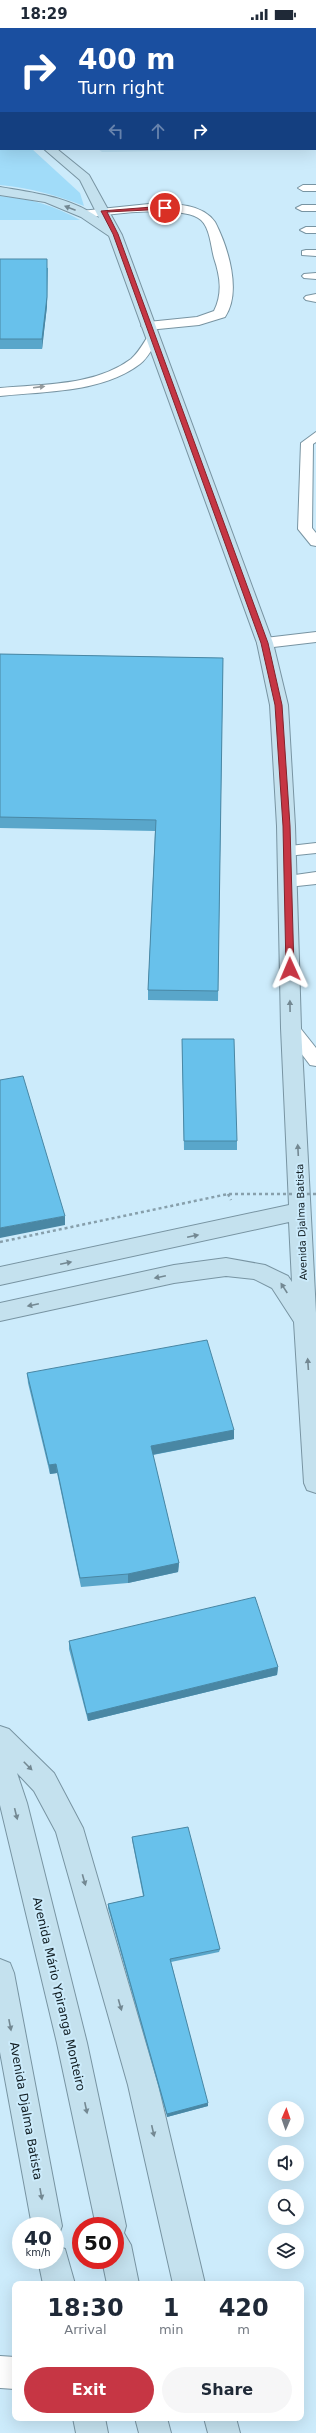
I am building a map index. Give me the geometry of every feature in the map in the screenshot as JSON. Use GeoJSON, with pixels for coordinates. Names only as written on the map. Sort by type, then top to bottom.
{"type":"FeatureCollection","features":[{"type":"Feature","properties":{"kind":"main road","name":"Avenida Djalma Batista"},"geometry":{"type":"LineString","coordinates":[[51,150],[86,178],[115,234],[265,643],[279,705],[287,851],[291,1028],[301,1210],[305,1321],[314,1413],[316,1483]]}},
{"type":"Feature","properties":{"kind":"main road"},"geometry":{"type":"LineString","coordinates":[[0,190],[48,199],[86,214],[115,234]]}},
{"type":"Feature","properties":{"kind":"main road"},"geometry":{"type":"LineString","coordinates":[[0,1276],[215,1231],[301,1210]]}},
{"type":"Feature","properties":{"kind":"main road"},"geometry":{"type":"LineString","coordinates":[[0,1312],[174,1274],[226,1267],[258,1271],[280,1282],[305,1321]]}},
{"type":"Feature","properties":{"kind":"main road"},"geometry":{"type":"LineString","coordinates":[[0,1738],[44,1782],[69,1828],[143,2085],[188,2281]]}},
{"type":"Feature","properties":{"kind":"main road","name":"Avenida Mário Ypiranga Monteiro"},"geometry":{"type":"LineString","coordinates":[[0,1763],[13,1803],[72,2043],[109,2217]]}},
{"type":"Feature","properties":{"kind":"main road","name":"Avenida Djalma Batista"},"geometry":{"type":"LineString","coordinates":[[0,1973],[45,2217]]}},
{"type":"Feature","properties":{"kind":"main road"},"geometry":{"type":"LineString","coordinates":[[56,2269],[58,2281]]}},
{"type":"Feature","properties":{"kind":"main road"},"geometry":{"type":"LineString","coordinates":[[120,2269],[122,2281]]}},
{"type":"Feature","properties":{"kind":"main road"},"geometry":{"type":"LineString","coordinates":[[90,2421],[92,2433]]}},
{"type":"Feature","properties":{"kind":"main road"},"geometry":{"type":"LineString","coordinates":[[152,2421],[154,2433]]}},
{"type":"Feature","properties":{"kind":"main road"},"geometry":{"type":"LineString","coordinates":[[221,2421],[224,2433]]}},
{"type":"Feature","properties":{"kind":"street"},"geometry":{"type":"LineString","coordinates":[[86,214],[104,211],[165,208],[195,212],[205,217],[215,238],[228,276],[225,304],[220,314],[198,321],[150,332]]}},
{"type":"Feature","properties":{"kind":"street"},"geometry":{"type":"LineString","coordinates":[[265,643],[316,637]]}},
{"type":"Feature","properties":{"kind":"street"},"geometry":{"type":"LineString","coordinates":[[288,881],[316,878]]}},
{"type":"Feature","properties":{"kind":"street"},"geometry":{"type":"LineString","coordinates":[[0,2372],[12,2373]]}},
{"type":"Feature","properties":{"kind":"lane"},"geometry":{"type":"LineString","coordinates":[[303,188],[316,188]]}},
{"type":"Feature","properties":{"kind":"lane"},"geometry":{"type":"LineString","coordinates":[[302,208],[316,208]]}},
{"type":"Feature","properties":{"kind":"lane"},"geometry":{"type":"LineString","coordinates":[[0,392],[87,380],[118,372],[136,360],[150,332]]}},
{"type":"Feature","properties":{"kind":"lane"},"geometry":{"type":"LineString","coordinates":[[316,436],[307,443],[305,529],[316,542]]}},
{"type":"Feature","properties":{"kind":"lane"},"geometry":{"type":"LineString","coordinates":[[287,851],[316,848]]}},
{"type":"Feature","properties":{"kind":"lane"},"geometry":{"type":"LineString","coordinates":[[291,1028],[316,1060]]}},
{"type":"Feature","properties":{"kind":"path"},"geometry":{"type":"LineString","coordinates":[[0,1242],[228,1194],[316,1194]]}},
{"type":"Feature","properties":{"kind":"shaded area"},"geometry":{"type":"Polygon","coordinates":[[[0,150],[33,150],[80,193],[84,206],[43,192],[0,185],[0,150]]]}},
{"type":"Feature","properties":{"kind":"shaded area"},"geometry":{"type":"Polygon","coordinates":[[[99,150],[245,150],[102,152],[99,150]]]}},
{"type":"Feature","properties":{"kind":"shaded area"},"geometry":{"type":"Polygon","coordinates":[[[0,196],[42,204],[80,220],[0,220],[0,196]]]}},
{"type":"Feature","properties":{"kind":"building"},"geometry":{"type":"Polygon","coordinates":[[[0,259],[47,259],[47,297],[42,339],[0,339],[0,259]]]}},
{"type":"Feature","properties":{"kind":"building"},"geometry":{"type":"Polygon","coordinates":[[[0,654],[223,658],[218,991],[148,990],[156,820],[0,817],[0,654]]]}},
{"type":"Feature","properties":{"kind":"building"},"geometry":{"type":"Polygon","coordinates":[[[182,1039],[234,1039],[237,1141],[184,1141],[182,1039]]]}},
{"type":"Feature","properties":{"kind":"building"},"geometry":{"type":"Polygon","coordinates":[[[23,1076],[65,1216],[0,1228],[0,1080],[23,1076]]]}},
{"type":"Feature","properties":{"kind":"building"},"geometry":{"type":"Polygon","coordinates":[[[207,1340],[234,1430],[151,1446],[179,1563],[128,1574],[80,1578],[56,1464],[49,1465],[27,1373],[207,1340]]]}},
{"type":"Feature","properties":{"kind":"building"},"geometry":{"type":"Polygon","coordinates":[[[255,1597],[278,1667],[87,1714],[69,1641],[255,1597]]]}},
{"type":"Feature","properties":{"kind":"building"},"geometry":{"type":"Polygon","coordinates":[[[188,1827],[220,1949],[170,1959],[208,2103],[167,2114],[108,1904],[144,1896],[132,1837],[188,1827]]]}},
{"type":"Feature","properties":{"kind":"route"},"geometry":{"type":"LineString","coordinates":[[165,208],[104,211],[115,234],[152,339],[187,427],[265,643],[279,705],[286,826],[290,969]]}}]}
